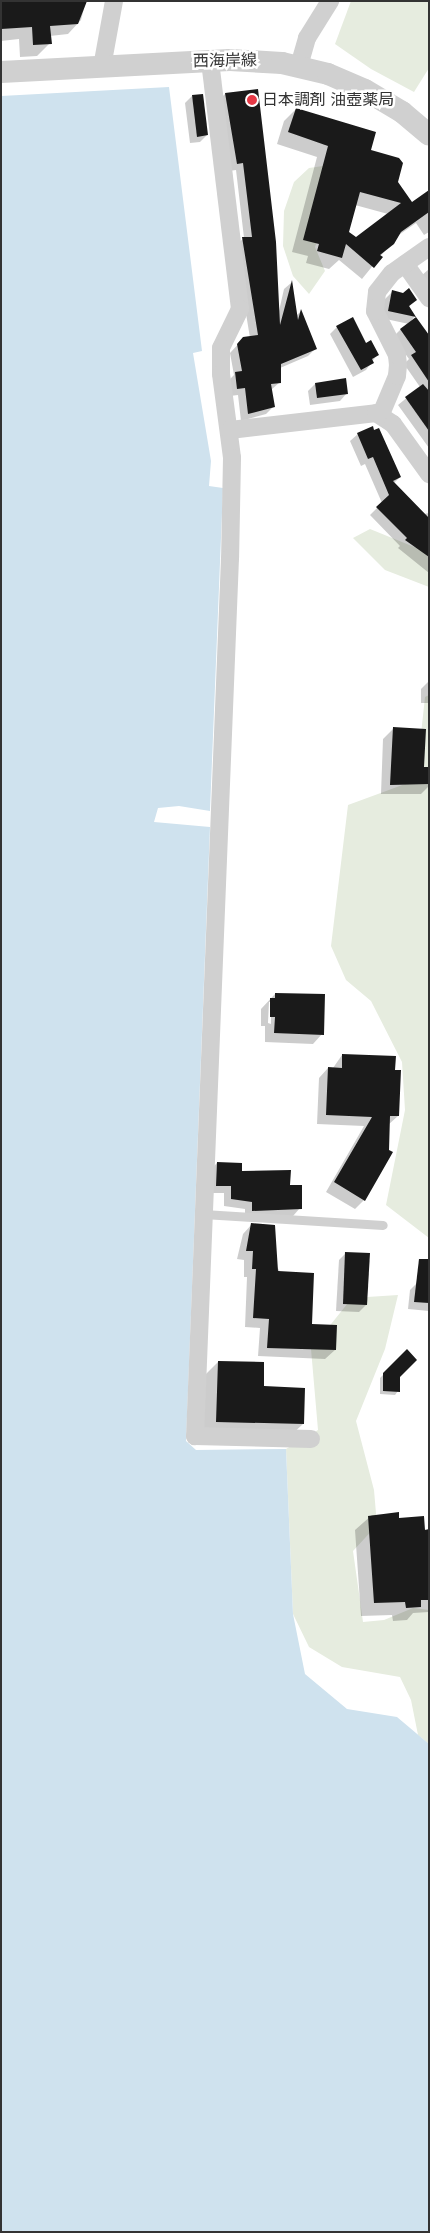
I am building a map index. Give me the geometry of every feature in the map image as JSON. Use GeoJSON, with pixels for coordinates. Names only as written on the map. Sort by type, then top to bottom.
{"type":"FeatureCollection","features":[{"type":"Feature","properties":{"kind":"street"},"geometry":{"type":"LineString","coordinates":[[102,67],[114,1]]}},
{"type":"Feature","properties":{"kind":"street"},"geometry":{"type":"LineString","coordinates":[[300,66],[307,38],[330,1]]}},
{"type":"Feature","properties":{"kind":"street","name":"西海岸線"},"geometry":{"type":"LineString","coordinates":[[1,72],[258,60],[300,66],[343,79],[378,96],[429,135]]}},
{"type":"Feature","properties":{"kind":"street"},"geometry":{"type":"LineString","coordinates":[[210,61],[240,309],[221,348],[221,374],[230,430],[230,558],[195,1436],[311,1439]]}},
{"type":"Feature","properties":{"kind":"street"},"geometry":{"type":"LineString","coordinates":[[381,414],[397,376],[398,365],[393,347],[377,320],[374,301],[381,284],[405,264],[429,248]]}},
{"type":"Feature","properties":{"kind":"street"},"geometry":{"type":"LineString","coordinates":[[405,264],[429,298]]}},
{"type":"Feature","properties":{"kind":"street"},"geometry":{"type":"LineString","coordinates":[[230,430],[362,412],[381,414],[393,424],[429,474]]}},
{"type":"Feature","properties":{"kind":"lane"},"geometry":{"type":"LineString","coordinates":[[203,1214],[383,1225]]}},
{"type":"Feature","properties":{"kind":"shaded area"},"geometry":{"type":"Polygon","coordinates":[[[351,1],[429,1],[429,68],[414,92],[371,69],[335,44],[351,1]]]}},
{"type":"Feature","properties":{"kind":"shaded area"},"geometry":{"type":"Polygon","coordinates":[[[330,165],[333,197],[315,247],[325,271],[309,294],[293,276],[283,246],[284,211],[294,182],[309,168],[330,165]]]}},
{"type":"Feature","properties":{"kind":"shaded area"},"geometry":{"type":"Polygon","coordinates":[[[370,529],[429,553],[429,587],[385,570],[353,538],[370,529]]]}},
{"type":"Feature","properties":{"kind":"shaded area"},"geometry":{"type":"Polygon","coordinates":[[[429,695],[429,1238],[386,1205],[405,1110],[402,1062],[371,1001],[346,980],[331,946],[348,805],[416,780],[425,697],[429,695]]]}},
{"type":"Feature","properties":{"kind":"shaded area"},"geometry":{"type":"Polygon","coordinates":[[[398,1295],[385,1349],[356,1421],[374,1490],[377,1525],[353,1551],[363,1622],[384,1620],[413,1608],[429,1610],[429,1744],[418,1735],[411,1700],[400,1677],[342,1667],[309,1647],[293,1614],[286,1449],[318,1430],[311,1349],[352,1298],[398,1295]]]}},
{"type":"Feature","properties":{"kind":"water"},"geometry":{"type":"Polygon","coordinates":[[[169,87],[202,351],[193,353],[211,461],[209,486],[223,488],[210,811],[179,806],[158,808],[154,822],[210,827],[186,1441],[196,1450],[286,1449],[293,1614],[305,1674],[347,1709],[397,1717],[429,1744],[429,2232],[1,2232],[1,96],[169,87]]]}},
{"type":"Feature","properties":{"kind":"building"},"geometry":{"type":"Polygon","coordinates":[[[1,1],[87,1],[78,24],[50,26],[52,44],[33,45],[32,27],[1,29],[1,1]]]}},
{"type":"Feature","properties":{"kind":"building"},"geometry":{"type":"Polygon","coordinates":[[[258,89],[276,242],[280,325],[292,280],[298,320],[301,309],[317,349],[281,364],[281,383],[271,384],[275,407],[248,414],[245,388],[237,389],[235,372],[242,371],[237,344],[243,337],[258,335],[242,237],[252,237],[243,163],[237,164],[225,93],[258,89]]]}},
{"type":"Feature","properties":{"kind":"building"},"geometry":{"type":"Polygon","coordinates":[[[203,94],[208,135],[197,137],[192,95],[203,94]]]}},
{"type":"Feature","properties":{"kind":"building"},"geometry":{"type":"Polygon","coordinates":[[[296,108],[376,132],[371,150],[399,158],[403,163],[398,182],[412,202],[429,190],[429,212],[401,232],[394,244],[380,255],[383,257],[374,268],[346,244],[342,258],[317,251],[319,244],[303,240],[328,146],[288,132],[296,108]],[[360,192],[349,232],[356,237],[401,203],[360,192]]]}},
{"type":"Feature","properties":{"kind":"building"},"geometry":{"type":"Polygon","coordinates":[[[409,288],[417,300],[409,306],[416,317],[388,311],[392,290],[403,293],[409,288]]]}},
{"type":"Feature","properties":{"kind":"building"},"geometry":{"type":"Polygon","coordinates":[[[353,317],[366,343],[371,340],[379,355],[372,359],[374,363],[361,370],[336,326],[353,317]]]}},
{"type":"Feature","properties":{"kind":"building"},"geometry":{"type":"Polygon","coordinates":[[[416,317],[429,335],[429,382],[411,355],[416,352],[400,329],[416,317]]]}},
{"type":"Feature","properties":{"kind":"building"},"geometry":{"type":"Polygon","coordinates":[[[346,378],[348,394],[317,398],[315,383],[346,378]]]}},
{"type":"Feature","properties":{"kind":"building"},"geometry":{"type":"Polygon","coordinates":[[[423,384],[429,391],[429,431],[405,397],[423,384]]]}},
{"type":"Feature","properties":{"kind":"building"},"geometry":{"type":"Polygon","coordinates":[[[373,426],[374,430],[379,428],[401,477],[393,481],[429,518],[429,557],[405,540],[407,538],[376,507],[389,495],[373,457],[368,459],[357,433],[373,426]]]}},
{"type":"Feature","properties":{"kind":"building"},"geometry":{"type":"Polygon","coordinates":[[[393,727],[426,729],[424,767],[429,767],[429,784],[390,785],[393,727]]]}},
{"type":"Feature","properties":{"kind":"building"},"geometry":{"type":"Polygon","coordinates":[[[275,993],[325,994],[324,1035],[274,1033],[275,1017],[270,1017],[270,998],[275,998],[275,993]]]}},
{"type":"Feature","properties":{"kind":"building"},"geometry":{"type":"Polygon","coordinates":[[[342,1054],[396,1056],[395,1070],[401,1070],[399,1116],[390,1116],[389,1150],[393,1152],[365,1201],[334,1182],[372,1117],[326,1115],[328,1067],[342,1068],[342,1054]]]}},
{"type":"Feature","properties":{"kind":"building"},"geometry":{"type":"Polygon","coordinates":[[[217,1162],[242,1163],[242,1171],[291,1170],[290,1185],[302,1185],[302,1209],[252,1211],[252,1202],[231,1199],[231,1186],[216,1186],[217,1162]]]}},
{"type":"Feature","properties":{"kind":"building"},"geometry":{"type":"Polygon","coordinates":[[[251,1223],[275,1225],[278,1271],[314,1273],[312,1324],[337,1325],[336,1350],[267,1348],[269,1319],[253,1318],[256,1269],[252,1269],[253,1251],[246,1251],[251,1223]]]}},
{"type":"Feature","properties":{"kind":"building"},"geometry":{"type":"Polygon","coordinates":[[[345,1252],[370,1253],[367,1305],[343,1304],[345,1252]]]}},
{"type":"Feature","properties":{"kind":"building"},"geometry":{"type":"Polygon","coordinates":[[[419,1259],[429,1259],[429,1303],[414,1302],[419,1259]]]}},
{"type":"Feature","properties":{"kind":"building"},"geometry":{"type":"Polygon","coordinates":[[[407,1349],[417,1360],[400,1377],[400,1392],[383,1391],[383,1373],[407,1349]]]}},
{"type":"Feature","properties":{"kind":"building"},"geometry":{"type":"Polygon","coordinates":[[[218,1361],[264,1362],[264,1386],[305,1388],[304,1424],[216,1422],[218,1361]]]}},
{"type":"Feature","properties":{"kind":"building"},"geometry":{"type":"Polygon","coordinates":[[[399,1512],[399,1518],[424,1516],[425,1530],[429,1529],[429,1600],[421,1600],[421,1607],[406,1608],[405,1602],[374,1603],[368,1516],[399,1512]]]}},
{"type":"Feature","properties":{"kind":"place","name":"日本調剤 油壺薬局"},"geometry":{"type":"Point","coordinates":[252,100]}}]}
